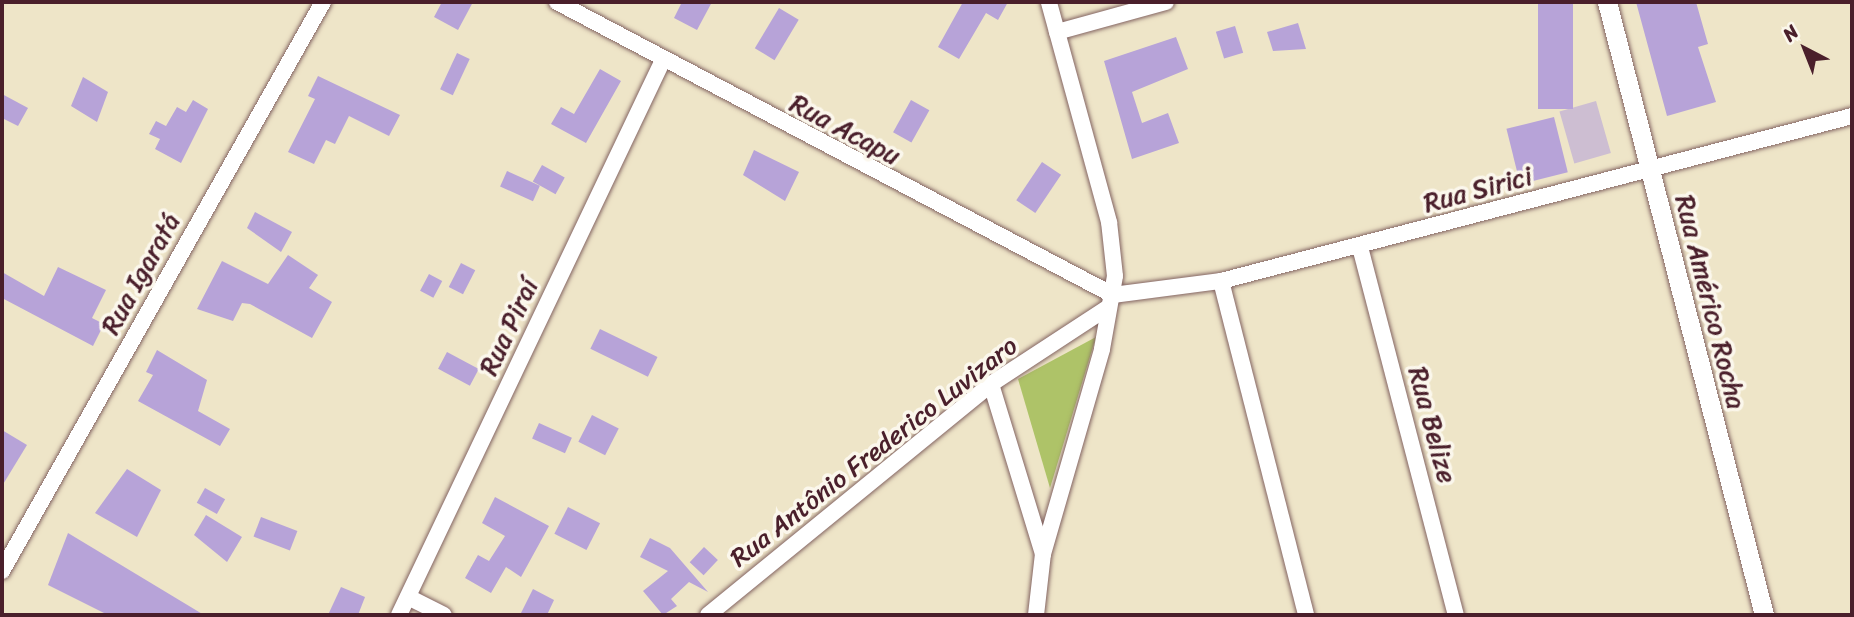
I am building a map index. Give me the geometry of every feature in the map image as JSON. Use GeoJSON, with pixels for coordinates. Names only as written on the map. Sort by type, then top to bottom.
{"type":"FeatureCollection","features":[{"type":"Feature","properties":{"kind":"street","name":"Rua Igaratá"},"geometry":{"type":"LineString","coordinates":[[2,571],[323,2]]}},
{"type":"Feature","properties":{"kind":"street","name":"Rua Acapu"},"geometry":{"type":"LineString","coordinates":[[557,2],[1110,302]]}},
{"type":"Feature","properties":{"kind":"street"},"geometry":{"type":"LineString","coordinates":[[1039,613],[1043,554],[1102,349],[1110,302],[1109,222],[1049,2]]}},
{"type":"Feature","properties":{"kind":"street"},"geometry":{"type":"LineString","coordinates":[[1057,32],[1166,2]]}},
{"type":"Feature","properties":{"kind":"street","name":"Rua Américo Rocha"},"geometry":{"type":"LineString","coordinates":[[1607,2],[1764,615]]}},
{"type":"Feature","properties":{"kind":"street","name":"Rua Piraí"},"geometry":{"type":"LineString","coordinates":[[399,615],[663,60]]}},
{"type":"Feature","properties":{"kind":"street","name":"Rua Sirici"},"geometry":{"type":"LineString","coordinates":[[1110,302],[1221,281],[1360,247],[1852,116]]}},
{"type":"Feature","properties":{"kind":"street","name":"Rua Belize"},"geometry":{"type":"LineString","coordinates":[[1360,247],[1456,615]]}},
{"type":"Feature","properties":{"kind":"street"},"geometry":{"type":"LineString","coordinates":[[1221,281],[1306,615]]}},
{"type":"Feature","properties":{"kind":"street","name":"Rua Antônio Frederico Luvizaro"},"geometry":{"type":"LineString","coordinates":[[708,615],[991,384],[1110,302]]}},
{"type":"Feature","properties":{"kind":"street"},"geometry":{"type":"LineString","coordinates":[[991,384],[1043,554]]}},
{"type":"Feature","properties":{"kind":"street"},"geometry":{"type":"LineString","coordinates":[[408,597],[444,615]]}},
{"type":"Feature","properties":{"kind":"shaded area"},"geometry":{"type":"Polygon","coordinates":[[[1596,101],[1611,153],[1574,163],[1559,111],[1596,101]]]}},
{"type":"Feature","properties":{"kind":"green space"},"geometry":{"type":"Polygon","coordinates":[[[1096,337],[1050,488],[1018,379],[1096,337]]]}},
{"type":"Feature","properties":{"kind":"building"},"geometry":{"type":"Polygon","coordinates":[[[442,2],[473,2],[458,30],[434,17],[442,2]]]}},
{"type":"Feature","properties":{"kind":"building"},"geometry":{"type":"Polygon","coordinates":[[[682,2],[712,2],[697,30],[674,18],[682,2]]]}},
{"type":"Feature","properties":{"kind":"building"},"geometry":{"type":"Polygon","coordinates":[[[963,2],[1008,2],[998,20],[986,13],[959,59],[938,47],[963,2]]]}},
{"type":"Feature","properties":{"kind":"building"},"geometry":{"type":"Polygon","coordinates":[[[1538,2],[1573,2],[1573,109],[1538,109],[1538,2]]]}},
{"type":"Feature","properties":{"kind":"building"},"geometry":{"type":"Polygon","coordinates":[[[1636,2],[1696,2],[1708,44],[1698,47],[1716,102],[1667,116],[1636,2]]]}},
{"type":"Feature","properties":{"kind":"building"},"geometry":{"type":"Polygon","coordinates":[[[779,8],[799,20],[775,60],[755,48],[779,8]]]}},
{"type":"Feature","properties":{"kind":"building"},"geometry":{"type":"Polygon","coordinates":[[[1298,23],[1306,49],[1273,51],[1267,32],[1298,23]]]}},
{"type":"Feature","properties":{"kind":"building"},"geometry":{"type":"Polygon","coordinates":[[[1235,26],[1243,53],[1224,59],[1216,32],[1235,26]]]}},
{"type":"Feature","properties":{"kind":"building"},"geometry":{"type":"Polygon","coordinates":[[[1176,37],[1188,69],[1132,92],[1142,123],[1168,113],[1179,143],[1132,159],[1104,61],[1176,37]]]}},
{"type":"Feature","properties":{"kind":"building"},"geometry":{"type":"Polygon","coordinates":[[[457,53],[470,59],[453,95],[440,89],[457,53]]]}},
{"type":"Feature","properties":{"kind":"building"},"geometry":{"type":"Polygon","coordinates":[[[600,69],[621,81],[586,143],[551,124],[561,107],[574,114],[600,69]]]}},
{"type":"Feature","properties":{"kind":"building"},"geometry":{"type":"Polygon","coordinates":[[[318,76],[400,115],[389,136],[349,116],[335,144],[326,140],[314,164],[288,152],[315,99],[308,96],[318,76]]]}},
{"type":"Feature","properties":{"kind":"building"},"geometry":{"type":"Polygon","coordinates":[[[83,77],[108,92],[97,122],[71,106],[83,77]]]}},
{"type":"Feature","properties":{"kind":"building"},"geometry":{"type":"Polygon","coordinates":[[[2,94],[28,108],[18,126],[2,118],[2,94]]]}},
{"type":"Feature","properties":{"kind":"building"},"geometry":{"type":"Polygon","coordinates":[[[193,100],[208,109],[181,163],[155,149],[160,139],[149,134],[156,121],[166,126],[177,107],[186,112],[193,100]]]}},
{"type":"Feature","properties":{"kind":"building"},"geometry":{"type":"Polygon","coordinates":[[[911,100],[929,110],[911,143],[893,132],[911,100]]]}},
{"type":"Feature","properties":{"kind":"building"},"geometry":{"type":"Polygon","coordinates":[[[1554,117],[1568,172],[1520,184],[1506,129],[1554,117]]]}},
{"type":"Feature","properties":{"kind":"building"},"geometry":{"type":"Polygon","coordinates":[[[754,150],[799,172],[785,201],[743,175],[754,150]]]}},
{"type":"Feature","properties":{"kind":"building"},"geometry":{"type":"Polygon","coordinates":[[[1042,162],[1061,175],[1035,213],[1016,200],[1042,162]]]}},
{"type":"Feature","properties":{"kind":"building"},"geometry":{"type":"Polygon","coordinates":[[[542,165],[565,178],[556,194],[533,182],[542,165]]]}},
{"type":"Feature","properties":{"kind":"building"},"geometry":{"type":"Polygon","coordinates":[[[507,171],[540,186],[533,201],[500,187],[507,171]]]}},
{"type":"Feature","properties":{"kind":"building"},"geometry":{"type":"Polygon","coordinates":[[[255,212],[292,232],[281,252],[247,228],[255,212]]]}},
{"type":"Feature","properties":{"kind":"building"},"geometry":{"type":"Polygon","coordinates":[[[288,255],[318,275],[309,288],[332,302],[312,338],[250,304],[242,303],[233,321],[197,309],[222,261],[268,284],[288,255]]]}},
{"type":"Feature","properties":{"kind":"building"},"geometry":{"type":"Polygon","coordinates":[[[461,263],[475,270],[463,294],[449,287],[461,263]]]}},
{"type":"Feature","properties":{"kind":"building"},"geometry":{"type":"Polygon","coordinates":[[[58,267],[106,290],[92,318],[104,324],[93,346],[2,298],[2,272],[44,296],[58,267]]]}},
{"type":"Feature","properties":{"kind":"building"},"geometry":{"type":"Polygon","coordinates":[[[429,274],[442,281],[433,298],[420,291],[429,274]]]}},
{"type":"Feature","properties":{"kind":"building"},"geometry":{"type":"Polygon","coordinates":[[[600,329],[658,357],[648,377],[590,349],[600,329]]]}},
{"type":"Feature","properties":{"kind":"building"},"geometry":{"type":"Polygon","coordinates":[[[157,350],[207,380],[198,411],[230,429],[220,446],[138,401],[153,375],[146,372],[157,350]]]}},
{"type":"Feature","properties":{"kind":"building"},"geometry":{"type":"Polygon","coordinates":[[[447,352],[479,369],[470,386],[438,369],[447,352]]]}},
{"type":"Feature","properties":{"kind":"building"},"geometry":{"type":"Polygon","coordinates":[[[592,415],[619,429],[605,455],[578,442],[592,415]]]}},
{"type":"Feature","properties":{"kind":"building"},"geometry":{"type":"Polygon","coordinates":[[[539,423],[572,438],[565,453],[532,439],[539,423]]]}},
{"type":"Feature","properties":{"kind":"building"},"geometry":{"type":"Polygon","coordinates":[[[2,430],[27,445],[2,486],[2,430]]]}},
{"type":"Feature","properties":{"kind":"building"},"geometry":{"type":"Polygon","coordinates":[[[127,469],[161,490],[137,537],[95,513],[127,469]]]}},
{"type":"Feature","properties":{"kind":"building"},"geometry":{"type":"Polygon","coordinates":[[[205,488],[225,499],[217,514],[197,503],[205,488]]]}},
{"type":"Feature","properties":{"kind":"building"},"geometry":{"type":"Polygon","coordinates":[[[495,497],[549,526],[521,577],[506,567],[491,593],[465,578],[478,555],[489,561],[505,536],[482,523],[495,497]]]}},
{"type":"Feature","properties":{"kind":"building"},"geometry":{"type":"Polygon","coordinates":[[[568,507],[600,523],[586,550],[554,534],[568,507]]]}},
{"type":"Feature","properties":{"kind":"building"},"geometry":{"type":"Polygon","coordinates":[[[206,515],[242,537],[227,562],[194,535],[206,515]]]}},
{"type":"Feature","properties":{"kind":"building"},"geometry":{"type":"Polygon","coordinates":[[[261,517],[297,531],[290,551],[253,537],[261,517]]]}},
{"type":"Feature","properties":{"kind":"building"},"geometry":{"type":"Polygon","coordinates":[[[68,533],[204,615],[108,615],[48,585],[68,533]]]}},
{"type":"Feature","properties":{"kind":"building"},"geometry":{"type":"Polygon","coordinates":[[[650,538],[670,548],[708,592],[689,582],[671,599],[677,606],[663,615],[643,591],[668,571],[640,557],[650,538]]]}},
{"type":"Feature","properties":{"kind":"building"},"geometry":{"type":"Polygon","coordinates":[[[704,547],[718,560],[704,575],[690,562],[704,547]]]}},
{"type":"Feature","properties":{"kind":"building"},"geometry":{"type":"Polygon","coordinates":[[[341,587],[365,597],[358,615],[328,615],[341,587]]]}},
{"type":"Feature","properties":{"kind":"building"},"geometry":{"type":"Polygon","coordinates":[[[533,589],[554,600],[547,615],[520,615],[533,589]]]}}]}
